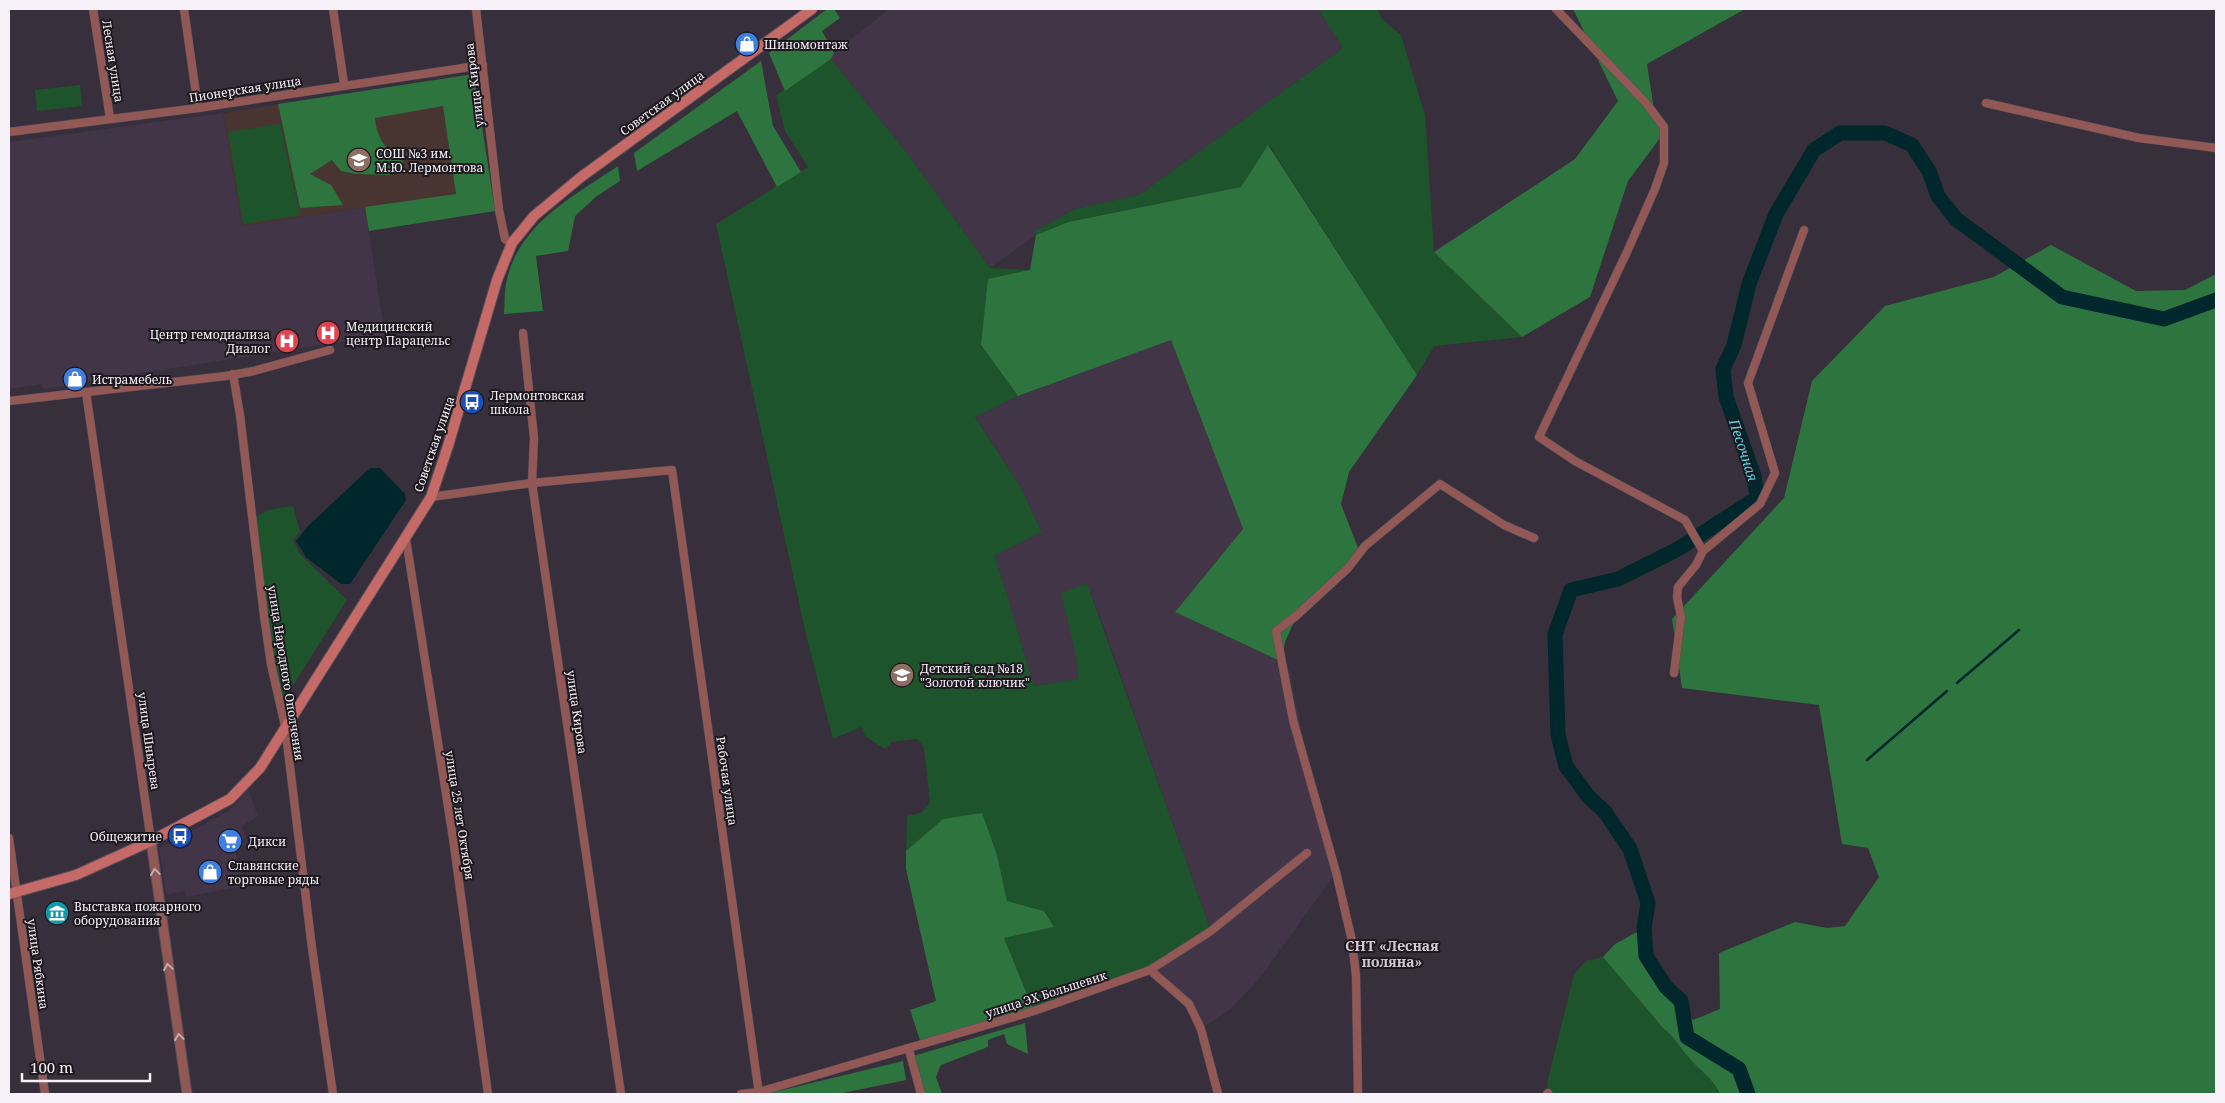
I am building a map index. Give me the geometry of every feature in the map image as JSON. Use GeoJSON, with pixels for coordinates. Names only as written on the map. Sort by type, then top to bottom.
{"type":"FeatureCollection","features":[{"type":"Feature","properties":{"kind":"main road","name":"Советская улица"},"geometry":{"type":"LineString","coordinates":[[13,893],[76,875],[151,841],[230,799],[260,768],[406,539],[430,497],[448,446],[497,280],[512,243],[534,216],[581,177],[812,9]]}},
{"type":"Feature","properties":{"kind":"street","name":"Лесная улица"},"geometry":{"type":"LineString","coordinates":[[93,9],[110,118]]}},
{"type":"Feature","properties":{"kind":"street"},"geometry":{"type":"LineString","coordinates":[[184,9],[198,108]]}},
{"type":"Feature","properties":{"kind":"street"},"geometry":{"type":"LineString","coordinates":[[333,9],[344,84]]}},
{"type":"Feature","properties":{"kind":"street","name":"улица Кирова"},"geometry":{"type":"LineString","coordinates":[[476,9],[499,210],[505,239],[512,243]]}},
{"type":"Feature","properties":{"kind":"street"},"geometry":{"type":"LineString","coordinates":[[1556,9],[1646,103],[1664,127],[1664,164],[1627,252],[1539,437],[1575,461],[1685,520],[1692,529],[1703,551]]}},
{"type":"Feature","properties":{"kind":"street","name":"Пионерская улица"},"geometry":{"type":"LineString","coordinates":[[9,132],[198,108],[344,84],[483,65]]}},
{"type":"Feature","properties":{"kind":"street"},"geometry":{"type":"LineString","coordinates":[[1986,103],[2139,138],[2216,148]]}},
{"type":"Feature","properties":{"kind":"street"},"geometry":{"type":"LineString","coordinates":[[1674,673],[1681,617],[1678,587],[1696,565],[1703,551],[1760,504],[1775,473],[1748,383],[1804,230]]}},
{"type":"Feature","properties":{"kind":"street","name":"улица Кирова"},"geometry":{"type":"LineString","coordinates":[[523,333],[534,438],[532,483],[621,1094]]}},
{"type":"Feature","properties":{"kind":"street"},"geometry":{"type":"LineString","coordinates":[[9,401],[254,371],[330,350]]}},
{"type":"Feature","properties":{"kind":"street","name":"улица Народного Ополчения"},"geometry":{"type":"LineString","coordinates":[[233,374],[271,664],[285,726],[312,948],[333,1094]]}},
{"type":"Feature","properties":{"kind":"street","name":"улица Шнырева"},"geometry":{"type":"LineString","coordinates":[[86,392],[188,1094]]}},
{"type":"Feature","properties":{"kind":"street","name":"Рабочая улица"},"geometry":{"type":"LineString","coordinates":[[532,483],[672,470],[759,1093]]}},
{"type":"Feature","properties":{"kind":"street"},"geometry":{"type":"LineString","coordinates":[[430,497],[532,483]]}},
{"type":"Feature","properties":{"kind":"street"},"geometry":{"type":"LineString","coordinates":[[1358,1094],[1356,976],[1352,941],[1334,863],[1293,720],[1276,631],[1296,616],[1348,568],[1365,546],[1440,484],[1504,525],[1534,538]]}},
{"type":"Feature","properties":{"kind":"street","name":"улица 25 лет Октября"},"geometry":{"type":"LineString","coordinates":[[406,539],[453,838],[488,1094]]}},
{"type":"Feature","properties":{"kind":"street","name":"улица Рябкина"},"geometry":{"type":"LineString","coordinates":[[9,838],[13,893],[45,1094]]}},
{"type":"Feature","properties":{"kind":"street","name":"улица ЭХ Большевик"},"geometry":{"type":"LineString","coordinates":[[741,1094],[759,1093],[909,1050],[1034,1011],[1150,970],[1211,931],[1307,853]]}},
{"type":"Feature","properties":{"kind":"street"},"geometry":{"type":"LineString","coordinates":[[1150,970],[1189,1004],[1201,1029],[1218,1094]]}},
{"type":"Feature","properties":{"kind":"street"},"geometry":{"type":"LineString","coordinates":[[909,1050],[921,1094]]}},
{"type":"Feature","properties":{"kind":"shaded area"},"geometry":{"type":"Polygon","coordinates":[[[889,9],[1318,9],[1343,48],[1139,195],[1074,209],[1034,232],[1036,235],[990,268],[907,153],[831,59],[834,53],[889,9]]]}},
{"type":"Feature","properties":{"kind":"shaded area","name":"СОШ №3 им. М.Ю. Лермонтова"},"geometry":{"type":"Polygon","coordinates":[[[474,74],[495,211],[369,231],[365,207],[242,226],[223,113],[474,74]]]}},
{"type":"Feature","properties":{"kind":"shaded area"},"geometry":{"type":"Polygon","coordinates":[[[223,113],[242,226],[365,207],[385,335],[84,382],[84,384],[43,389],[42,384],[9,389],[9,142],[223,113]]]}},
{"type":"Feature","properties":{"kind":"shaded area"},"geometry":{"type":"Polygon","coordinates":[[[1171,340],[1243,529],[1175,612],[1282,662],[1290,673],[1313,787],[1336,872],[1260,978],[1230,1010],[1201,1029],[1189,1004],[1150,970],[1211,931],[1100,617],[1087,584],[1076,655],[1078,679],[1034,686],[995,555],[1042,531],[1020,486],[975,416],[1018,396],[1171,340]]]}},
{"type":"Feature","properties":{"kind":"shaded area"},"geometry":{"type":"Polygon","coordinates":[[[370,468],[380,468],[405,494],[406,500],[350,584],[341,584],[306,557],[296,541],[308,526],[370,468]]]}},
{"type":"Feature","properties":{"kind":"shaded area"},"geometry":{"type":"Polygon","coordinates":[[[248,789],[258,816],[242,826],[246,837],[243,839],[245,845],[232,850],[235,850],[243,886],[186,897],[185,891],[166,895],[159,848],[229,811],[248,789]]]}},
{"type":"Feature","properties":{"kind":"green space"},"geometry":{"type":"Polygon","coordinates":[[[827,9],[834,9],[840,18],[822,31],[834,53],[831,59],[785,91],[769,53],[827,9]]]}},
{"type":"Feature","properties":{"kind":"green space"},"geometry":{"type":"Polygon","coordinates":[[[1318,9],[1377,9],[1382,19],[1401,35],[1425,115],[1434,252],[1522,337],[1434,346],[1417,375],[1269,145],[1241,187],[1068,222],[1036,235],[1034,232],[1074,209],[1139,195],[1343,48],[1318,9]]]}},
{"type":"Feature","properties":{"kind":"green space"},"geometry":{"type":"Polygon","coordinates":[[[1573,9],[1745,9],[1647,64],[1655,116],[1663,134],[1628,181],[1590,297],[1522,337],[1434,252],[1575,159],[1618,101],[1573,9]]]}},
{"type":"Feature","properties":{"kind":"green space"},"geometry":{"type":"Polygon","coordinates":[[[831,59],[907,153],[990,268],[1030,270],[981,345],[1018,396],[975,417],[1020,486],[1042,532],[995,555],[1034,686],[1078,679],[1076,655],[1061,593],[1087,583],[1211,931],[1150,970],[1034,1011],[1004,938],[1053,927],[1044,911],[1007,901],[997,855],[943,819],[906,851],[907,816],[921,813],[930,803],[924,747],[917,739],[892,742],[885,749],[865,736],[861,727],[833,739],[807,639],[716,224],[808,167],[785,131],[776,95],[831,59]]]}},
{"type":"Feature","properties":{"kind":"green space"},"geometry":{"type":"Polygon","coordinates":[[[761,61],[773,126],[801,172],[777,187],[737,111],[637,171],[634,153],[761,61]]]}},
{"type":"Feature","properties":{"kind":"green space"},"geometry":{"type":"Polygon","coordinates":[[[474,74],[495,211],[369,231],[365,207],[456,194],[443,106],[375,118],[378,132],[384,144],[404,162],[389,175],[356,174],[341,171],[332,160],[310,174],[331,185],[343,205],[300,208],[278,104],[474,74]]]}},
{"type":"Feature","properties":{"kind":"green space"},"geometry":{"type":"Polygon","coordinates":[[[80,85],[82,106],[37,111],[35,90],[80,85]]]}},
{"type":"Feature","properties":{"kind":"green space"},"geometry":{"type":"Polygon","coordinates":[[[280,124],[300,215],[243,224],[228,132],[280,124]]]}},
{"type":"Feature","properties":{"kind":"green space"},"geometry":{"type":"Polygon","coordinates":[[[1268,145],[1417,375],[1349,472],[1341,504],[1358,548],[1347,575],[1293,624],[1285,642],[1282,662],[1175,612],[1243,529],[1171,340],[1018,396],[981,345],[988,279],[1030,270],[1036,235],[1068,222],[1241,187],[1268,145]]]}},
{"type":"Feature","properties":{"kind":"green space"},"geometry":{"type":"Polygon","coordinates":[[[618,166],[620,181],[597,196],[575,216],[568,251],[536,256],[543,311],[504,314],[507,279],[514,259],[524,242],[536,227],[567,200],[618,166]]]}},
{"type":"Feature","properties":{"kind":"green space"},"geometry":{"type":"Polygon","coordinates":[[[2051,245],[2136,291],[2185,290],[2216,274],[2216,1094],[1720,1094],[1710,1079],[1689,1058],[1603,957],[1615,944],[1644,928],[1646,956],[1666,987],[1681,1001],[1693,1020],[1720,1009],[1719,953],[1795,922],[1827,928],[1845,926],[1879,877],[1868,848],[1842,844],[1819,705],[1682,688],[1672,619],[1784,498],[1812,381],[1885,306],[1994,277],[2051,245]]]}},
{"type":"Feature","properties":{"kind":"green space"},"geometry":{"type":"Polygon","coordinates":[[[293,506],[300,532],[293,540],[300,554],[347,600],[281,704],[253,522],[266,511],[293,506]]]}},
{"type":"Feature","properties":{"kind":"green space"},"geometry":{"type":"Polygon","coordinates":[[[982,813],[997,855],[1007,901],[1044,911],[1054,927],[1004,938],[1034,1011],[922,1046],[910,1010],[936,1001],[906,869],[906,851],[943,819],[982,813]]]}},
{"type":"Feature","properties":{"kind":"green space"},"geometry":{"type":"Polygon","coordinates":[[[1603,957],[1689,1058],[1710,1079],[1720,1094],[1547,1094],[1548,1079],[1574,974],[1586,961],[1603,957]]]}},
{"type":"Feature","properties":{"kind":"green space"},"geometry":{"type":"Polygon","coordinates":[[[1025,1023],[1028,1054],[1007,1044],[1004,1034],[988,1040],[988,1047],[941,1065],[936,1077],[942,1094],[925,1094],[913,1056],[1025,1023]]]}},
{"type":"Feature","properties":{"kind":"green space"},"geometry":{"type":"Polygon","coordinates":[[[903,1061],[906,1080],[838,1094],[766,1094],[903,1061]]]}},
{"type":"Feature","properties":{"kind":"waterway","name":"Песочная"},"geometry":{"type":"LineString","coordinates":[[1748,1094],[1739,1069],[1687,1037],[1681,1001],[1666,987],[1646,956],[1644,928],[1648,903],[1630,849],[1605,812],[1588,796],[1566,766],[1558,735],[1555,634],[1571,590],[1618,579],[1678,549],[1757,498],[1754,476],[1726,397],[1723,369],[1734,345],[1749,284],[1776,214],[1814,150],[1840,133],[1885,133],[1912,145],[1929,171],[1938,196],[1956,219],[2062,297],[2164,319],[2216,300]]}},
{"type":"Feature","properties":{"kind":"waterway"},"geometry":{"type":"LineString","coordinates":[[1957,683],[2019,630]]}},
{"type":"Feature","properties":{"kind":"waterway"},"geometry":{"type":"LineString","coordinates":[[1867,760],[1947,691]]}},
{"type":"Feature","properties":{"kind":"place","name":"Шиномонтаж"},"geometry":{"type":"Point","coordinates":[747,44]}},
{"type":"Feature","properties":{"kind":"place","name":"СОШ №3 им. М.Ю. Лермонтова"},"geometry":{"type":"Point","coordinates":[359,160]}},
{"type":"Feature","properties":{"kind":"place","name":"Медицинский центр Парацельс"},"geometry":{"type":"Point","coordinates":[328,333]}},
{"type":"Feature","properties":{"kind":"place","name":"Центр гемодиализа Диалог"},"geometry":{"type":"Point","coordinates":[287,341]}},
{"type":"Feature","properties":{"kind":"place","name":"Истрамебель"},"geometry":{"type":"Point","coordinates":[75,379]}},
{"type":"Feature","properties":{"kind":"place","name":"Лермонтовская школа"},"geometry":{"type":"Point","coordinates":[472,402]}},
{"type":"Feature","properties":{"kind":"place","name":"Детский сад №18 \"Золотой ключик\""},"geometry":{"type":"Point","coordinates":[902,675]}},
{"type":"Feature","properties":{"kind":"place","name":"Общежитие"},"geometry":{"type":"Point","coordinates":[180,836]}},
{"type":"Feature","properties":{"kind":"place","name":"Дикси"},"geometry":{"type":"Point","coordinates":[230,841]}},
{"type":"Feature","properties":{"kind":"place","name":"Славянские торговые ряды"},"geometry":{"type":"Point","coordinates":[210,872]}},
{"type":"Feature","properties":{"kind":"place","name":"Выставка пожарного оборудования"},"geometry":{"type":"Point","coordinates":[57,913]}},
{"type":"Feature","properties":{"kind":"district","name":"СНТ «Лесная поляна»"},"geometry":{"type":"Point","coordinates":[1392,954]}}]}
